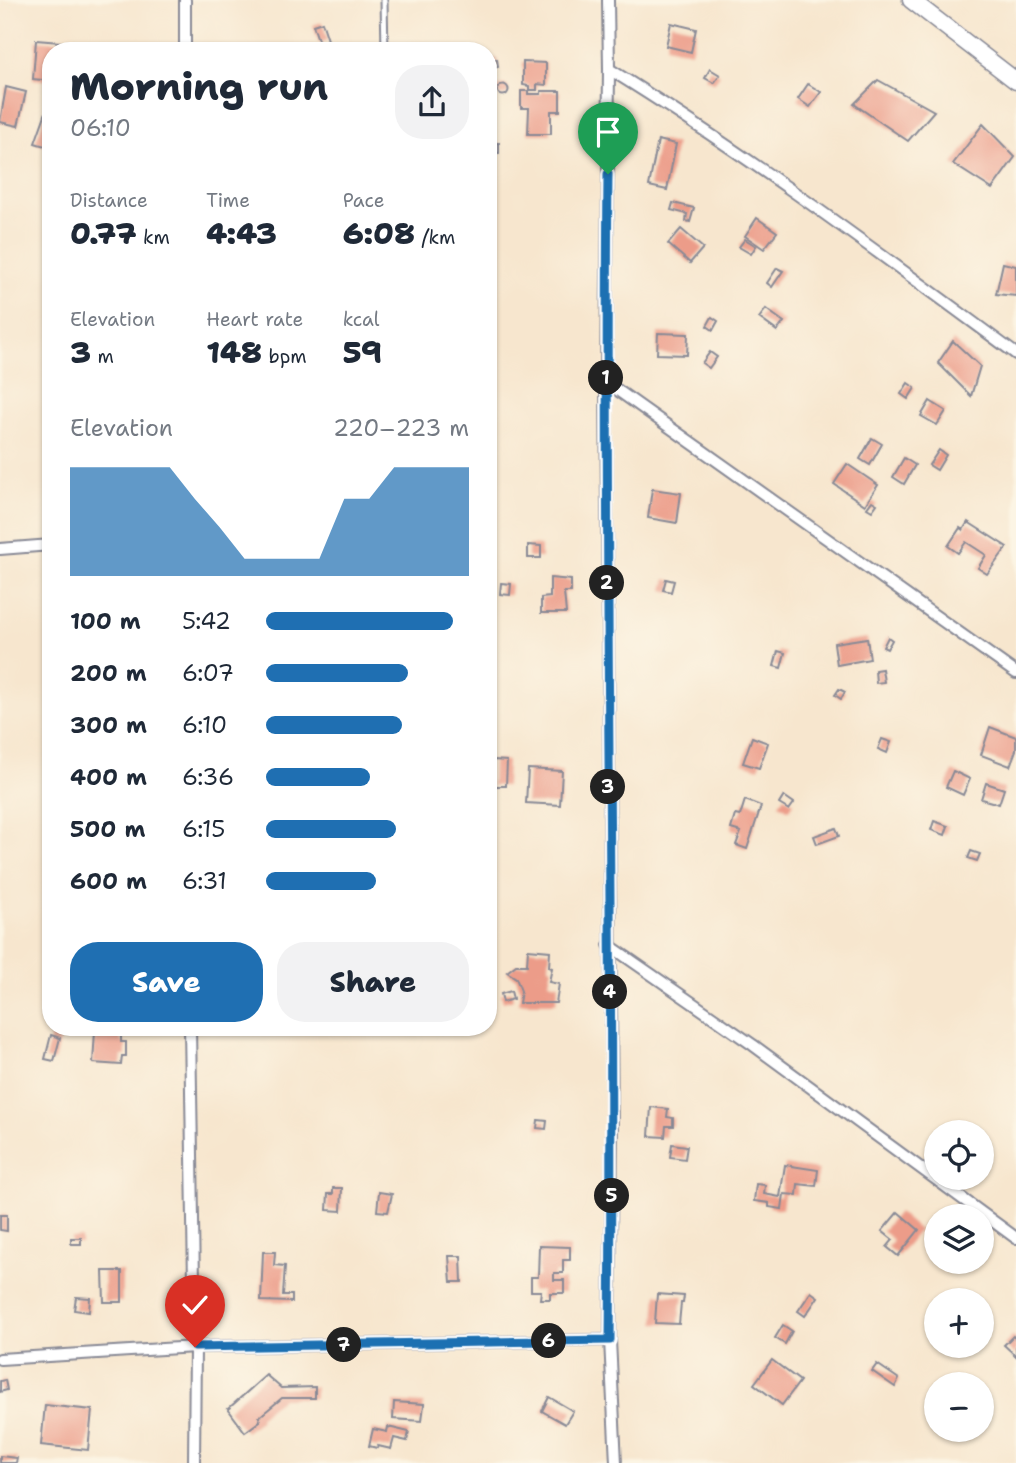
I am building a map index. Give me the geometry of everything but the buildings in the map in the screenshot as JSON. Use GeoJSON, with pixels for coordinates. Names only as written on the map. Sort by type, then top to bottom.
{"type":"FeatureCollection","features":[{"type":"Feature","properties":{"kind":"main road"},"geometry":{"type":"LineString","coordinates":[[911,0],[1016,81]]}},
{"type":"Feature","properties":{"kind":"street"},"geometry":{"type":"LineString","coordinates":[[185,42],[186,0]]}},
{"type":"Feature","properties":{"kind":"street"},"geometry":{"type":"LineString","coordinates":[[608,0],[606,382],[612,1127],[610,1340],[617,1462]]}},
{"type":"Feature","properties":{"kind":"street"},"geometry":{"type":"LineString","coordinates":[[609,69],[738,152],[1016,354]]}},
{"type":"Feature","properties":{"kind":"street"},"geometry":{"type":"LineString","coordinates":[[606,382],[1016,673]]}},
{"type":"Feature","properties":{"kind":"street"},"geometry":{"type":"LineString","coordinates":[[0,549],[42,546]]}},
{"type":"Feature","properties":{"kind":"street"},"geometry":{"type":"LineString","coordinates":[[609,945],[753,1045],[1016,1238]]}},
{"type":"Feature","properties":{"kind":"street"},"geometry":{"type":"LineString","coordinates":[[190,1036],[194,1463]]}},
{"type":"Feature","properties":{"kind":"street"},"geometry":{"type":"LineString","coordinates":[[0,1359],[195,1347],[610,1340]]}},
{"type":"Feature","properties":{"kind":"lane"},"geometry":{"type":"LineString","coordinates":[[384,0],[385,42]]}},
{"type":"Feature","properties":{"kind":"route"},"geometry":{"type":"LineString","coordinates":[[195,1347],[610,1340],[612,1127],[606,382],[608,174]]}}]}
